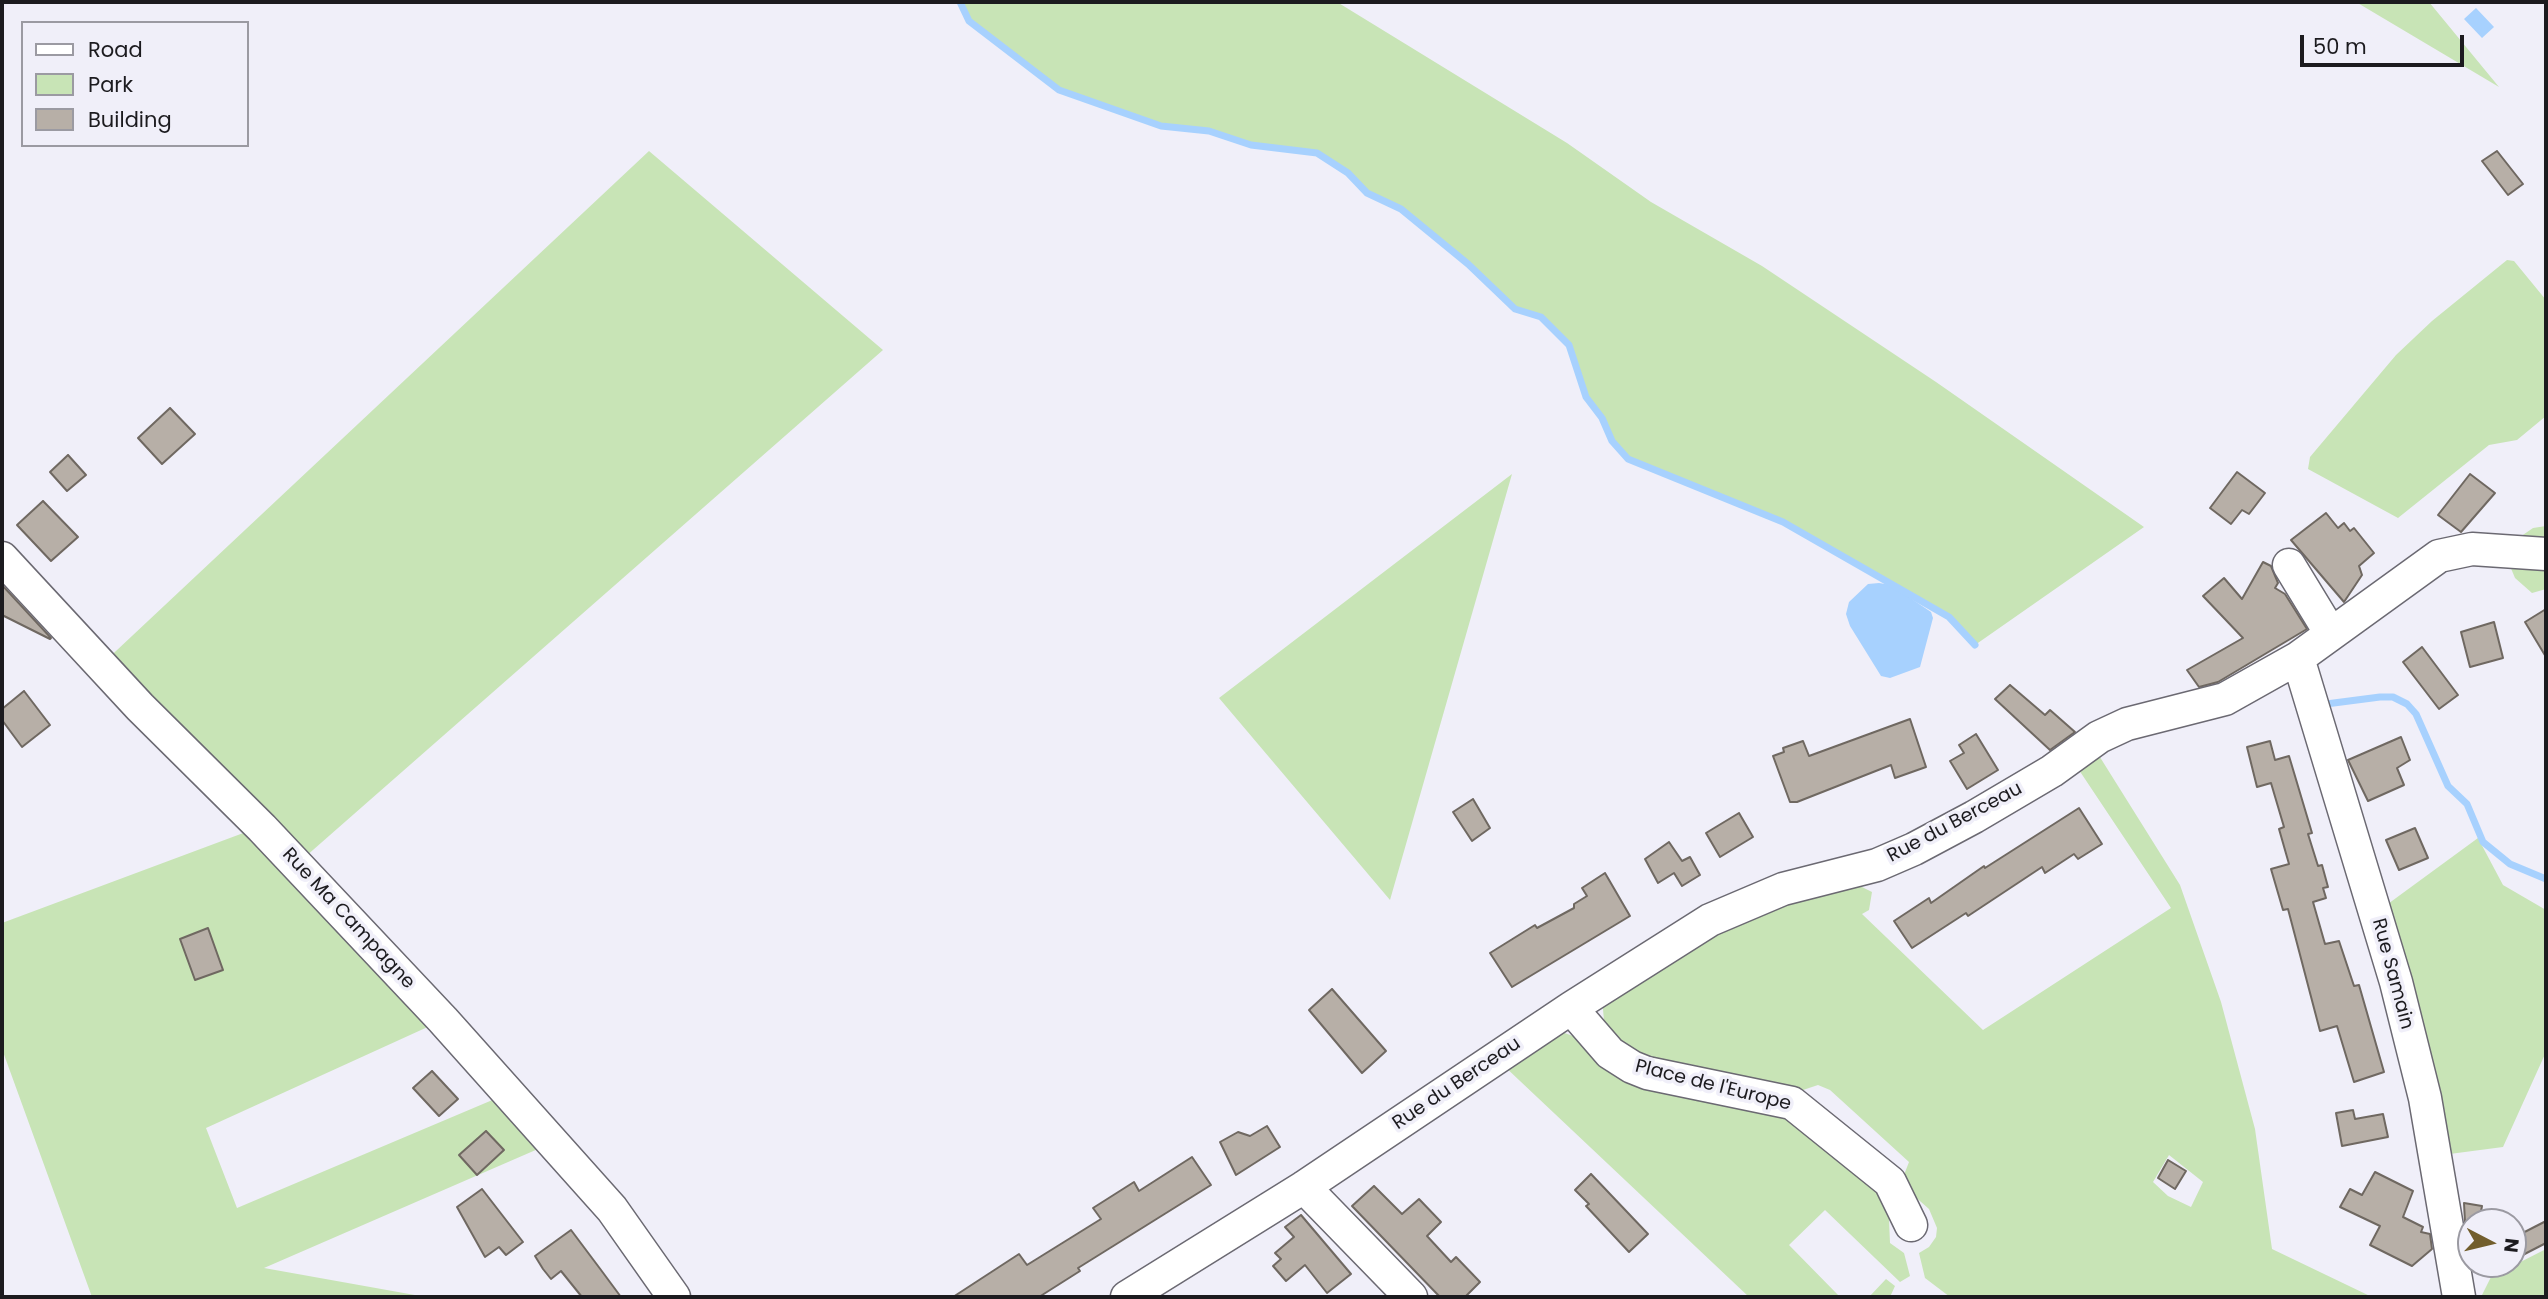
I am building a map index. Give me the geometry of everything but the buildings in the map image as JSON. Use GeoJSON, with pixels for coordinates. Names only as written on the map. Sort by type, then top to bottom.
{"type":"FeatureCollection","features":[{"type":"Feature","properties":{"kind":"street","name":"Rue du Berceau"},"geometry":{"type":"LineString","coordinates":[[1126,1297],[1304,1187],[1571,1008],[1710,920],[1783,889],[1877,865],[1914,849],[2052,771],[2099,737],[2127,724],[2225,699],[2307,686],[2331,634],[2427,562],[2448,552],[2472,549],[2546,554]]}},
{"type":"Feature","properties":{"kind":"street","name":"Rue Ma Campagne"},"geometry":{"type":"LineString","coordinates":[[2,558],[132,699],[269,836],[443,1020],[611,1209],[674,1297]]}},
{"type":"Feature","properties":{"kind":"street"},"geometry":{"type":"LineString","coordinates":[[2290,565],[2331,634]]}},
{"type":"Feature","properties":{"kind":"street","name":"Rue Samain"},"geometry":{"type":"LineString","coordinates":[[2307,686],[2396,982],[2425,1098],[2459,1297]]}},
{"type":"Feature","properties":{"kind":"street","name":"Place de l'Europe"},"geometry":{"type":"LineString","coordinates":[[1571,1008],[1611,1054],[1632,1067],[1647,1073],[1792,1103],[1890,1182],[1911,1225]]}},
{"type":"Feature","properties":{"kind":"street"},"geometry":{"type":"LineString","coordinates":[[1304,1187],[1411,1297]]}},
{"type":"Feature","properties":{"kind":"green space"},"geometry":{"type":"Polygon","coordinates":[[[960,2],[1337,2],[1567,143],[1651,202],[1762,266],[1936,382],[2144,527],[1975,645],[1949,617],[1783,522],[1628,459],[1612,441],[1602,418],[1586,397],[1569,345],[1541,317],[1515,309],[1468,264],[1401,209],[1367,193],[1348,173],[1317,153],[1251,145],[1209,131],[1161,126],[1059,90],[969,21],[960,2]]]}},
{"type":"Feature","properties":{"kind":"green space"},"geometry":{"type":"Polygon","coordinates":[[[2356,2],[2429,2],[2499,87],[2356,2]]]}},
{"type":"Feature","properties":{"kind":"green space"},"geometry":{"type":"Polygon","coordinates":[[[649,151],[883,350],[297,864],[443,1020],[206,1128],[237,1208],[509,1093],[538,1149],[264,1268],[426,1297],[92,1297],[2,1049],[2,923],[246,832],[100,666],[649,151]]]}},
{"type":"Feature","properties":{"kind":"green space"},"geometry":{"type":"Polygon","coordinates":[[[2507,260],[2514,261],[2546,300],[2546,416],[2517,440],[2489,445],[2398,518],[2308,469],[2310,457],[2396,355],[2432,321],[2507,260]]]}},
{"type":"Feature","properties":{"kind":"green space"},"geometry":{"type":"Polygon","coordinates":[[[1512,474],[1390,900],[1219,698],[1512,474]]]}},
{"type":"Feature","properties":{"kind":"green space"},"geometry":{"type":"Polygon","coordinates":[[[2546,526],[2546,589],[2532,593],[2515,578],[2510,566],[2517,539],[2533,528],[2546,526]]]}},
{"type":"Feature","properties":{"kind":"green space"},"geometry":{"type":"Polygon","coordinates":[[[2098,754],[2180,885],[2221,1002],[2255,1129],[2272,1249],[2372,1297],[1950,1297],[1925,1278],[1919,1253],[1929,1247],[1936,1237],[1937,1228],[1929,1209],[1904,1187],[1902,1180],[1909,1162],[1830,1090],[1818,1085],[1791,1094],[1661,1068],[1605,1032],[1602,998],[1753,916],[1836,890],[1860,886],[1872,892],[1869,910],[1862,914],[1983,1030],[2171,908],[2079,770],[2098,754]],[[2169,1155],[2153,1182],[2168,1196],[2191,1207],[2203,1182],[2169,1155]]]}},
{"type":"Feature","properties":{"kind":"green space"},"geometry":{"type":"Polygon","coordinates":[[[2478,838],[2503,885],[2546,910],[2546,1052],[2503,1147],[2442,1155],[2381,909],[2478,838]]]}},
{"type":"Feature","properties":{"kind":"green space"},"geometry":{"type":"Polygon","coordinates":[[[1556,1030],[1779,1109],[1888,1197],[1890,1243],[1904,1253],[1910,1276],[1900,1282],[1825,1210],[1789,1245],[1840,1297],[1749,1297],[1502,1064],[1556,1030]]]}},
{"type":"Feature","properties":{"kind":"green space"},"geometry":{"type":"Polygon","coordinates":[[[2546,1249],[2546,1297],[2481,1297],[2490,1278],[2527,1278],[2527,1259],[2546,1249]]]}},
{"type":"Feature","properties":{"kind":"green space"},"geometry":{"type":"Polygon","coordinates":[[[1886,1279],[1895,1286],[1890,1297],[1869,1297],[1886,1279]]]}},
{"type":"Feature","properties":{"kind":"water"},"geometry":{"type":"Polygon","coordinates":[[[2476,8],[2494,27],[2482,38],[2464,19],[2476,8]]]}},
{"type":"Feature","properties":{"kind":"water"},"geometry":{"type":"Polygon","coordinates":[[[1868,584],[1891,585],[1931,612],[1933,618],[1920,667],[1890,678],[1881,676],[1850,626],[1846,614],[1849,602],[1868,584]]]}},
{"type":"Feature","properties":{"kind":"waterway"},"geometry":{"type":"LineString","coordinates":[[960,2],[969,21],[1059,90],[1161,126],[1209,131],[1251,145],[1317,153],[1348,173],[1367,193],[1401,209],[1468,264],[1515,309],[1541,317],[1569,345],[1586,397],[1602,418],[1612,441],[1628,459],[1783,522],[1949,617],[1975,645]]}},
{"type":"Feature","properties":{"kind":"waterway"},"geometry":{"type":"LineString","coordinates":[[2326,704],[2380,697],[2393,697],[2407,704],[2416,714],[2448,786],[2467,804],[2483,842],[2510,864],[2546,879]]}}]}
